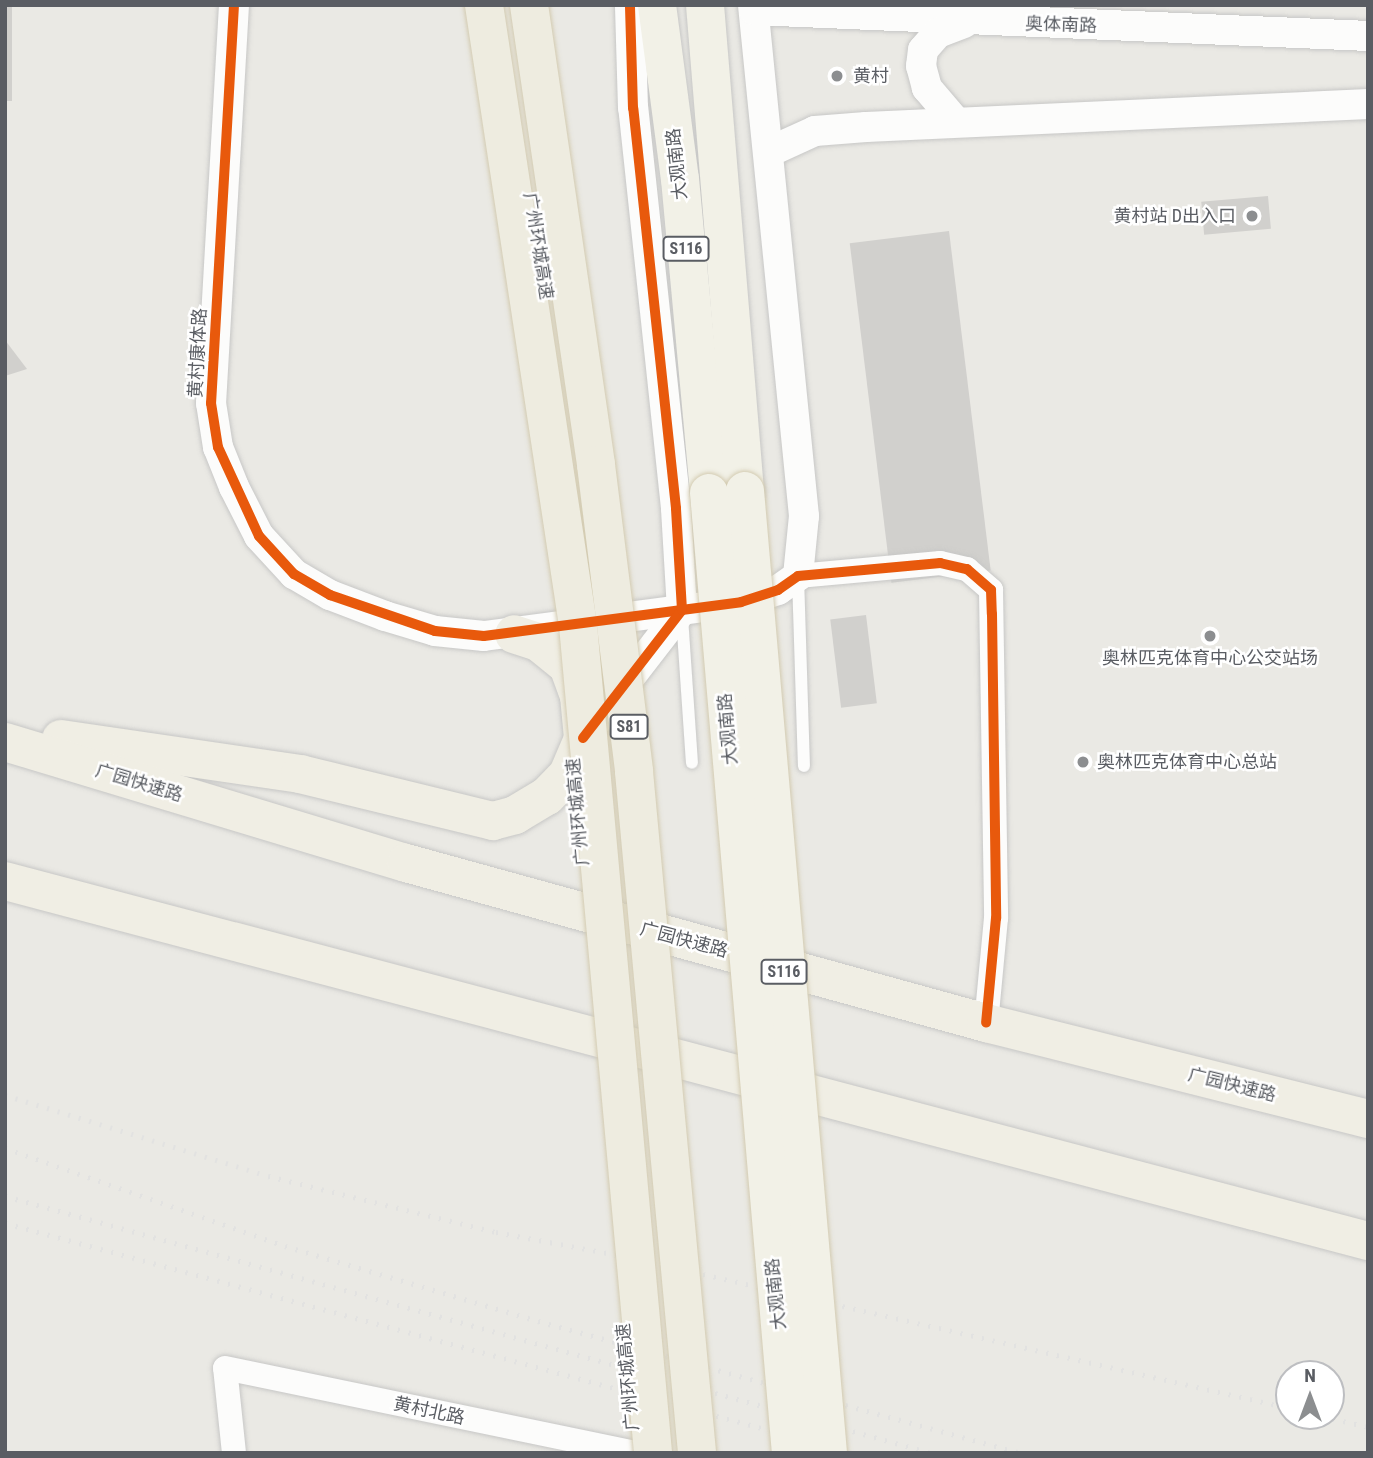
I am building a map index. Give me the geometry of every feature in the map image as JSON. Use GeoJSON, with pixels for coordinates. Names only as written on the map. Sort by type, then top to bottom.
{"type":"FeatureCollection","features":[{"type":"Feature","properties":{"kind":"highway"},"geometry":{"type":"LineString","coordinates":[[5,731],[300,774],[493,821],[515,816],[547,796],[568,774],[584,723],[558,511],[467,5]]}},
{"type":"Feature","properties":{"kind":"highway","name":"广州环城高速"},"geometry":{"type":"LineString","coordinates":[[484,5],[568,546],[653,1453]]}},
{"type":"Feature","properties":{"kind":"highway","name":"广州环城高速"},"geometry":{"type":"LineString","coordinates":[[530,5],[596,466],[634,772],[697,1453]]}},
{"type":"Feature","properties":{"kind":"highway"},"geometry":{"type":"LineString","coordinates":[[514,634],[538,642],[568,666],[579,696],[584,723]]}},
{"type":"Feature","properties":{"kind":"highway","name":"广园快速路"},"geometry":{"type":"LineString","coordinates":[[5,742],[406,863],[986,1023],[1368,1119]]}},
{"type":"Feature","properties":{"kind":"highway"},"geometry":{"type":"LineString","coordinates":[[5,881],[1368,1241]]}},
{"type":"Feature","properties":{"kind":"main road","name":"大观南路"},"geometry":{"type":"LineString","coordinates":[[657,5],[727,492],[828,1453]]}},
{"type":"Feature","properties":{"kind":"main road","name":"大观南路"},"geometry":{"type":"LineString","coordinates":[[705,5],[727,492],[792,1453]]}},
{"type":"Feature","properties":{"kind":"street","name":"黄村康体路"},"geometry":{"type":"LineString","coordinates":[[234,5],[211,403],[218,447],[234,487],[259,536],[294,574],[330,595],[435,631],[484,636],[741,602],[778,590],[798,576]]}},
{"type":"Feature","properties":{"kind":"street"},"geometry":{"type":"LineString","coordinates":[[584,723],[682,610],[676,508],[633,108],[631,5]]}},
{"type":"Feature","properties":{"kind":"street"},"geometry":{"type":"LineString","coordinates":[[753,8],[771,152],[804,516],[798,576],[940,563],[967,569],[991,590],[996,918],[986,1023]]}},
{"type":"Feature","properties":{"kind":"street","name":"奥体南路"},"geometry":{"type":"LineString","coordinates":[[753,8],[967,22],[1368,36]]}},
{"type":"Feature","properties":{"kind":"street"},"geometry":{"type":"LineString","coordinates":[[956,122],[928,88],[921,66],[923,50],[938,33],[967,22]]}},
{"type":"Feature","properties":{"kind":"street"},"geometry":{"type":"LineString","coordinates":[[771,152],[815,131],[956,122],[1368,104]]}},
{"type":"Feature","properties":{"kind":"street","name":"黄村北路"},"geometry":{"type":"LineString","coordinates":[[234,1453],[225,1368],[634,1453]]}},
{"type":"Feature","properties":{"kind":"lane"},"geometry":{"type":"LineString","coordinates":[[798,576],[804,766]]}},
{"type":"Feature","properties":{"kind":"lane"},"geometry":{"type":"LineString","coordinates":[[682,610],[692,762]]}},
{"type":"Feature","properties":{"kind":"building"},"geometry":{"type":"Polygon","coordinates":[[[5,5],[12,5],[12,101],[5,101],[5,5]]]}},
{"type":"Feature","properties":{"kind":"building"},"geometry":{"type":"Polygon","coordinates":[[[1268,196],[1271,229],[1204,235],[1201,202],[1268,196]]]}},
{"type":"Feature","properties":{"kind":"building"},"geometry":{"type":"Polygon","coordinates":[[[949,231],[991,570],[891,583],[850,243],[949,231]]]}},
{"type":"Feature","properties":{"kind":"building"},"geometry":{"type":"Polygon","coordinates":[[[5,340],[27,369],[5,376],[5,340]]]}},
{"type":"Feature","properties":{"kind":"building"},"geometry":{"type":"Polygon","coordinates":[[[866,615],[877,703],[841,708],[830,619],[866,615]]]}},
{"type":"Feature","properties":{"kind":"railway"},"geometry":{"type":"LineString","coordinates":[[5,1095],[268,1176],[496,1232],[628,1257],[1275,1405]]}},
{"type":"Feature","properties":{"kind":"railway"},"geometry":{"type":"LineString","coordinates":[[5,1148],[285,1246],[538,1321],[1021,1453]]}},
{"type":"Feature","properties":{"kind":"railway"},"geometry":{"type":"LineString","coordinates":[[5,1196],[932,1453]]}},
{"type":"Feature","properties":{"kind":"railway"},"geometry":{"type":"LineString","coordinates":[[5,1223],[854,1453]]}},
{"type":"Feature","properties":{"kind":"railway"},"geometry":{"type":"LineString","coordinates":[[1345,1422],[1368,1427]]}},
{"type":"Feature","properties":{"kind":"cycle path"},"geometry":{"type":"LineString","coordinates":[[234,5],[211,403],[218,447],[259,536],[294,574],[330,595],[435,631],[484,636],[741,602],[778,590],[798,576],[940,563],[967,569],[991,590],[996,918],[986,1023]]}},
{"type":"Feature","properties":{"kind":"cycle path"},"geometry":{"type":"LineString","coordinates":[[583,738],[682,610],[676,508],[633,108],[630,5]]}},
{"type":"Feature","properties":{"kind":"place","name":"黄村"},"geometry":{"type":"Point","coordinates":[837,76]}},
{"type":"Feature","properties":{"kind":"place","name":"黄村站 D出入口"},"geometry":{"type":"Point","coordinates":[1252,216]}},
{"type":"Feature","properties":{"kind":"place","name":"奥林匹克体育中心公交站场"},"geometry":{"type":"Point","coordinates":[1210,636]}},
{"type":"Feature","properties":{"kind":"place","name":"奥林匹克体育中心总站"},"geometry":{"type":"Point","coordinates":[1083,762]}}]}
